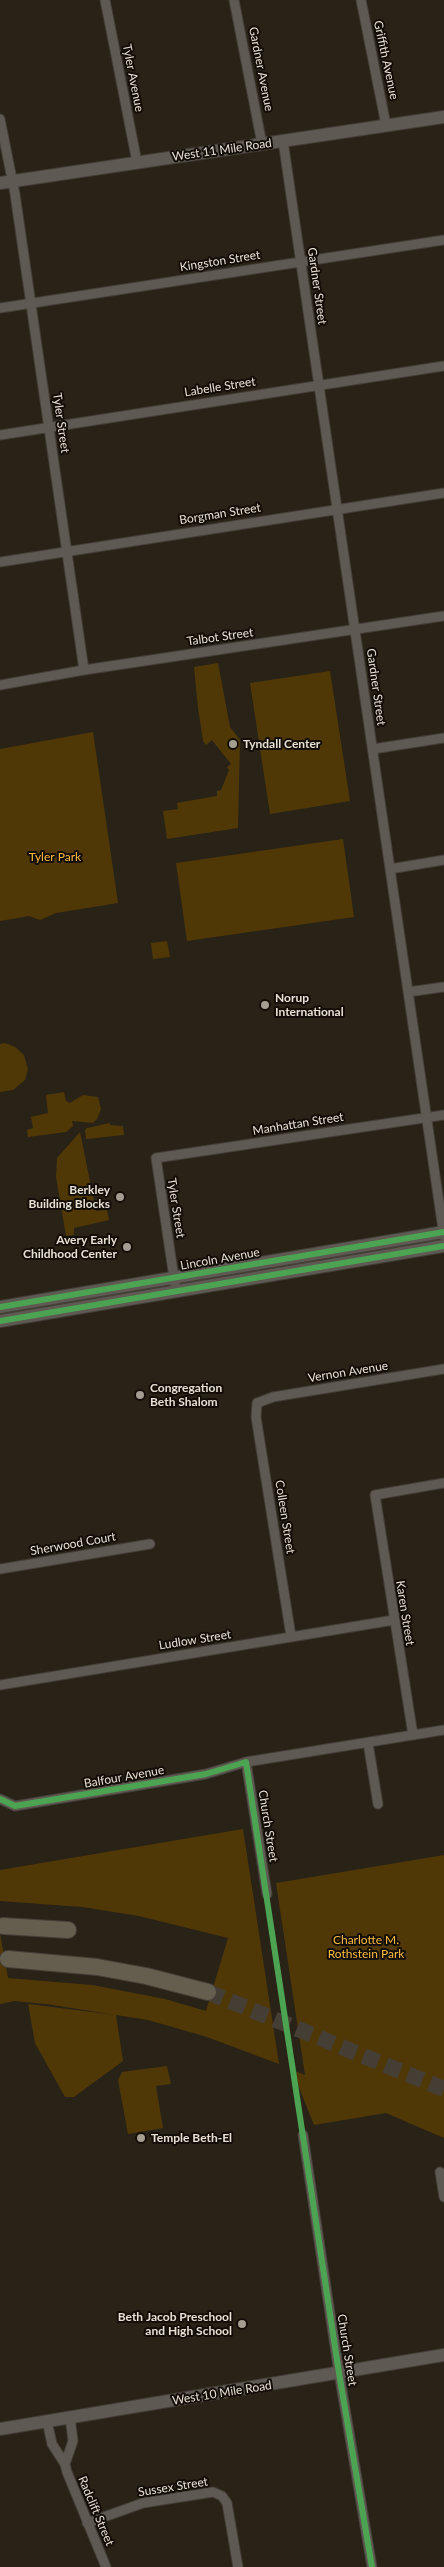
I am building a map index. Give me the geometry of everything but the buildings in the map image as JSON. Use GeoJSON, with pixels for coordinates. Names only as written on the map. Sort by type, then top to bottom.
{"type":"FeatureCollection","features":[{"type":"Feature","properties":{"kind":"highway"},"geometry":{"type":"LineString","coordinates":[[3,1926],[68,1930]]}},
{"type":"Feature","properties":{"kind":"highway"},"geometry":{"type":"LineString","coordinates":[[8,1960],[97,1967],[146,1976],[208,1992]]}},
{"type":"Feature","properties":{"kind":"street","name":"Tyler Avenue"},"geometry":{"type":"LineString","coordinates":[[105,0],[137,162]]}},
{"type":"Feature","properties":{"kind":"street","name":"Gardner Avenue"},"geometry":{"type":"LineString","coordinates":[[234,0],[262,144]]}},
{"type":"Feature","properties":{"kind":"street","name":"Griffith Avenue"},"geometry":{"type":"LineString","coordinates":[[361,0],[386,125]]}},
{"type":"Feature","properties":{"kind":"street","name":"West 11 Mile Road"},"geometry":{"type":"LineString","coordinates":[[6,182],[444,117]]}},
{"type":"Feature","properties":{"kind":"street","name":"Tyler Street"},"geometry":{"type":"LineString","coordinates":[[0,119],[6,182],[30,302],[84,670]]}},
{"type":"Feature","properties":{"kind":"street","name":"Gardner Street"},"geometry":{"type":"LineString","coordinates":[[283,141],[444,1234]]}},
{"type":"Feature","properties":{"kind":"street","name":"Kingston Street"},"geometry":{"type":"LineString","coordinates":[[0,308],[444,240]]}},
{"type":"Feature","properties":{"kind":"street","name":"Labelle Street"},"geometry":{"type":"LineString","coordinates":[[0,435],[444,366]]}},
{"type":"Feature","properties":{"kind":"street","name":"Borgman Street"},"geometry":{"type":"LineString","coordinates":[[0,562],[67,550],[444,493]]}},
{"type":"Feature","properties":{"kind":"street","name":"Talbot Street"},"geometry":{"type":"LineString","coordinates":[[0,685],[84,670],[444,616]]}},
{"type":"Feature","properties":{"kind":"street"},"geometry":{"type":"LineString","coordinates":[[373,749],[444,738]]}},
{"type":"Feature","properties":{"kind":"street"},"geometry":{"type":"LineString","coordinates":[[390,869],[444,860]]}},
{"type":"Feature","properties":{"kind":"street"},"geometry":{"type":"LineString","coordinates":[[408,992],[444,987]]}},
{"type":"Feature","properties":{"kind":"street","name":"Manhattan Street"},"geometry":{"type":"LineString","coordinates":[[156,1158],[444,1114]]}},
{"type":"Feature","properties":{"kind":"street","name":"Tyler Street"},"geometry":{"type":"LineString","coordinates":[[156,1158],[176,1291]]}},
{"type":"Feature","properties":{"kind":"street","name":"Lincoln Avenue"},"geometry":{"type":"LineString","coordinates":[[6,1306],[444,1234]]}},
{"type":"Feature","properties":{"kind":"street","name":"Lincoln Avenue"},"geometry":{"type":"LineString","coordinates":[[0,1321],[444,1246]]}},
{"type":"Feature","properties":{"kind":"street"},"geometry":{"type":"LineString","coordinates":[[118,1288],[120,1301]]}},
{"type":"Feature","properties":{"kind":"street"},"geometry":{"type":"LineString","coordinates":[[32,1302],[34,1315]]}},
{"type":"Feature","properties":{"kind":"street"},"geometry":{"type":"LineString","coordinates":[[6,1306],[13,1319]]}},
{"type":"Feature","properties":{"kind":"street","name":"Vernon Avenue"},"geometry":{"type":"LineString","coordinates":[[257,1403],[272,1397],[444,1369]]}},
{"type":"Feature","properties":{"kind":"street","name":"Colleen Street"},"geometry":{"type":"LineString","coordinates":[[257,1403],[256,1417],[292,1636]]}},
{"type":"Feature","properties":{"kind":"street","name":"Karen Street"},"geometry":{"type":"LineString","coordinates":[[413,1735],[375,1495],[444,1483]]}},
{"type":"Feature","properties":{"kind":"street","name":"Sherwood Court"},"geometry":{"type":"LineString","coordinates":[[0,1569],[150,1544]]}},
{"type":"Feature","properties":{"kind":"street","name":"Ludlow Street"},"geometry":{"type":"LineString","coordinates":[[0,1685],[394,1620]]}},
{"type":"Feature","properties":{"kind":"street","name":"Balfour Avenue"},"geometry":{"type":"LineString","coordinates":[[2,1801],[15,1806],[66,1798],[206,1774],[246,1762],[444,1730]]}},
{"type":"Feature","properties":{"kind":"street"},"geometry":{"type":"LineString","coordinates":[[368,1743],[378,1804]]}},
{"type":"Feature","properties":{"kind":"street","name":"Church Street"},"geometry":{"type":"LineString","coordinates":[[246,1762],[267,1894]]}},
{"type":"Feature","properties":{"kind":"street","name":"Church Street"},"geometry":{"type":"LineString","coordinates":[[303,2135],[339,2373],[372,2567]]}},
{"type":"Feature","properties":{"kind":"street"},"geometry":{"type":"LineString","coordinates":[[440,2172],[444,2197]]}},
{"type":"Feature","properties":{"kind":"street","name":"West 10 Mile Road"},"geometry":{"type":"LineString","coordinates":[[0,2429],[444,2355]]}},
{"type":"Feature","properties":{"kind":"street","name":"Radclift Street"},"geometry":{"type":"LineString","coordinates":[[65,2464],[73,2441],[70,2417]]}},
{"type":"Feature","properties":{"kind":"street","name":"Radclift Street"},"geometry":{"type":"LineString","coordinates":[[47,2421],[52,2444],[65,2464],[69,2479],[106,2567]]}},
{"type":"Feature","properties":{"kind":"street","name":"Sussex Street"},"geometry":{"type":"LineString","coordinates":[[87,2523],[143,2503],[213,2492],[222,2496],[227,2503],[238,2567]]}},
{"type":"Feature","properties":{"kind":"green space"},"geometry":{"type":"Polygon","coordinates":[[[218,663],[230,727],[240,740],[238,828],[167,839],[163,811],[178,809],[177,803],[217,796],[217,791],[221,790],[229,770],[227,767],[231,764],[212,740],[206,745],[203,741],[198,708],[194,667],[218,663]]]}},
{"type":"Feature","properties":{"kind":"green space"},"geometry":{"type":"Polygon","coordinates":[[[330,671],[350,801],[270,814],[250,683],[330,671]]]}},
{"type":"Feature","properties":{"kind":"green space","name":"Tyler Park"},"geometry":{"type":"Polygon","coordinates":[[[93,732],[118,903],[56,913],[40,920],[29,916],[0,921],[0,749],[93,732]]]}},
{"type":"Feature","properties":{"kind":"green space"},"geometry":{"type":"Polygon","coordinates":[[[343,839],[354,917],[187,941],[176,863],[343,839]]]}},
{"type":"Feature","properties":{"kind":"green space"},"geometry":{"type":"Polygon","coordinates":[[[167,941],[170,957],[153,959],[151,943],[167,941]]]}},
{"type":"Feature","properties":{"kind":"green space"},"geometry":{"type":"Polygon","coordinates":[[[5,1043],[15,1047],[24,1055],[28,1069],[25,1080],[13,1090],[0,1092],[0,1044],[5,1043]]]}},
{"type":"Feature","properties":{"kind":"green space"},"geometry":{"type":"Polygon","coordinates":[[[64,1092],[66,1101],[70,1103],[83,1095],[98,1097],[101,1109],[97,1119],[93,1123],[72,1121],[73,1126],[66,1132],[28,1137],[27,1130],[33,1128],[31,1117],[48,1113],[46,1095],[64,1092]]]}},
{"type":"Feature","properties":{"kind":"green space"},"geometry":{"type":"Polygon","coordinates":[[[110,1123],[110,1125],[123,1126],[124,1135],[86,1139],[85,1130],[87,1128],[110,1123]]]}},
{"type":"Feature","properties":{"kind":"green space"},"geometry":{"type":"Polygon","coordinates":[[[80,1132],[96,1211],[107,1210],[109,1220],[74,1228],[74,1235],[66,1236],[56,1177],[57,1158],[80,1132]]]}},
{"type":"Feature","properties":{"kind":"green space"},"geometry":{"type":"Polygon","coordinates":[[[243,1829],[279,2064],[207,2037],[148,2020],[46,2004],[14,2001],[0,2004],[0,1933],[8,1978],[92,1985],[165,1999],[206,2011],[228,1938],[139,1916],[82,1907],[0,1901],[0,1870],[243,1829]]]}},
{"type":"Feature","properties":{"kind":"green space","name":"Charlotte M. Rothstein Park"},"geometry":{"type":"Polygon","coordinates":[[[444,1855],[444,2138],[386,2113],[314,2125],[292,2070],[305,2075],[276,1883],[444,1855]]]}},
{"type":"Feature","properties":{"kind":"green space"},"geometry":{"type":"Polygon","coordinates":[[[28,2004],[116,2015],[123,2061],[74,2097],[65,2097],[35,2043],[28,2004]]]}},
{"type":"Feature","properties":{"kind":"green space"},"geometry":{"type":"Polygon","coordinates":[[[167,2066],[171,2084],[156,2086],[163,2128],[128,2134],[118,2080],[122,2072],[167,2066]]]}},
{"type":"Feature","properties":{"kind":"tunnel"},"geometry":{"type":"LineString","coordinates":[[208,1992],[444,2089]]}},
{"type":"Feature","properties":{"kind":"cycle path"},"geometry":{"type":"LineString","coordinates":[[0,1307],[444,1232]]}},
{"type":"Feature","properties":{"kind":"cycle path"},"geometry":{"type":"LineString","coordinates":[[0,1321],[444,1246]]}},
{"type":"Feature","properties":{"kind":"cycle path"},"geometry":{"type":"LineString","coordinates":[[0,1799],[15,1806],[206,1774],[246,1762],[339,2373],[372,2567]]}},
{"type":"Feature","properties":{"kind":"place","name":"Tyndall Center"},"geometry":{"type":"Point","coordinates":[233,744]}},
{"type":"Feature","properties":{"kind":"place","name":"Norup International"},"geometry":{"type":"Point","coordinates":[265,1005]}},
{"type":"Feature","properties":{"kind":"place","name":"Berkley Building Blocks"},"geometry":{"type":"Point","coordinates":[120,1197]}},
{"type":"Feature","properties":{"kind":"place","name":"Avery Early Childhood Center"},"geometry":{"type":"Point","coordinates":[127,1247]}},
{"type":"Feature","properties":{"kind":"place","name":"Congregation Beth Shalom"},"geometry":{"type":"Point","coordinates":[140,1395]}},
{"type":"Feature","properties":{"kind":"place","name":"Temple Beth-El"},"geometry":{"type":"Point","coordinates":[141,2138]}},
{"type":"Feature","properties":{"kind":"place","name":"Beth Jacob Preschool and High School"},"geometry":{"type":"Point","coordinates":[242,2324]}}]}
